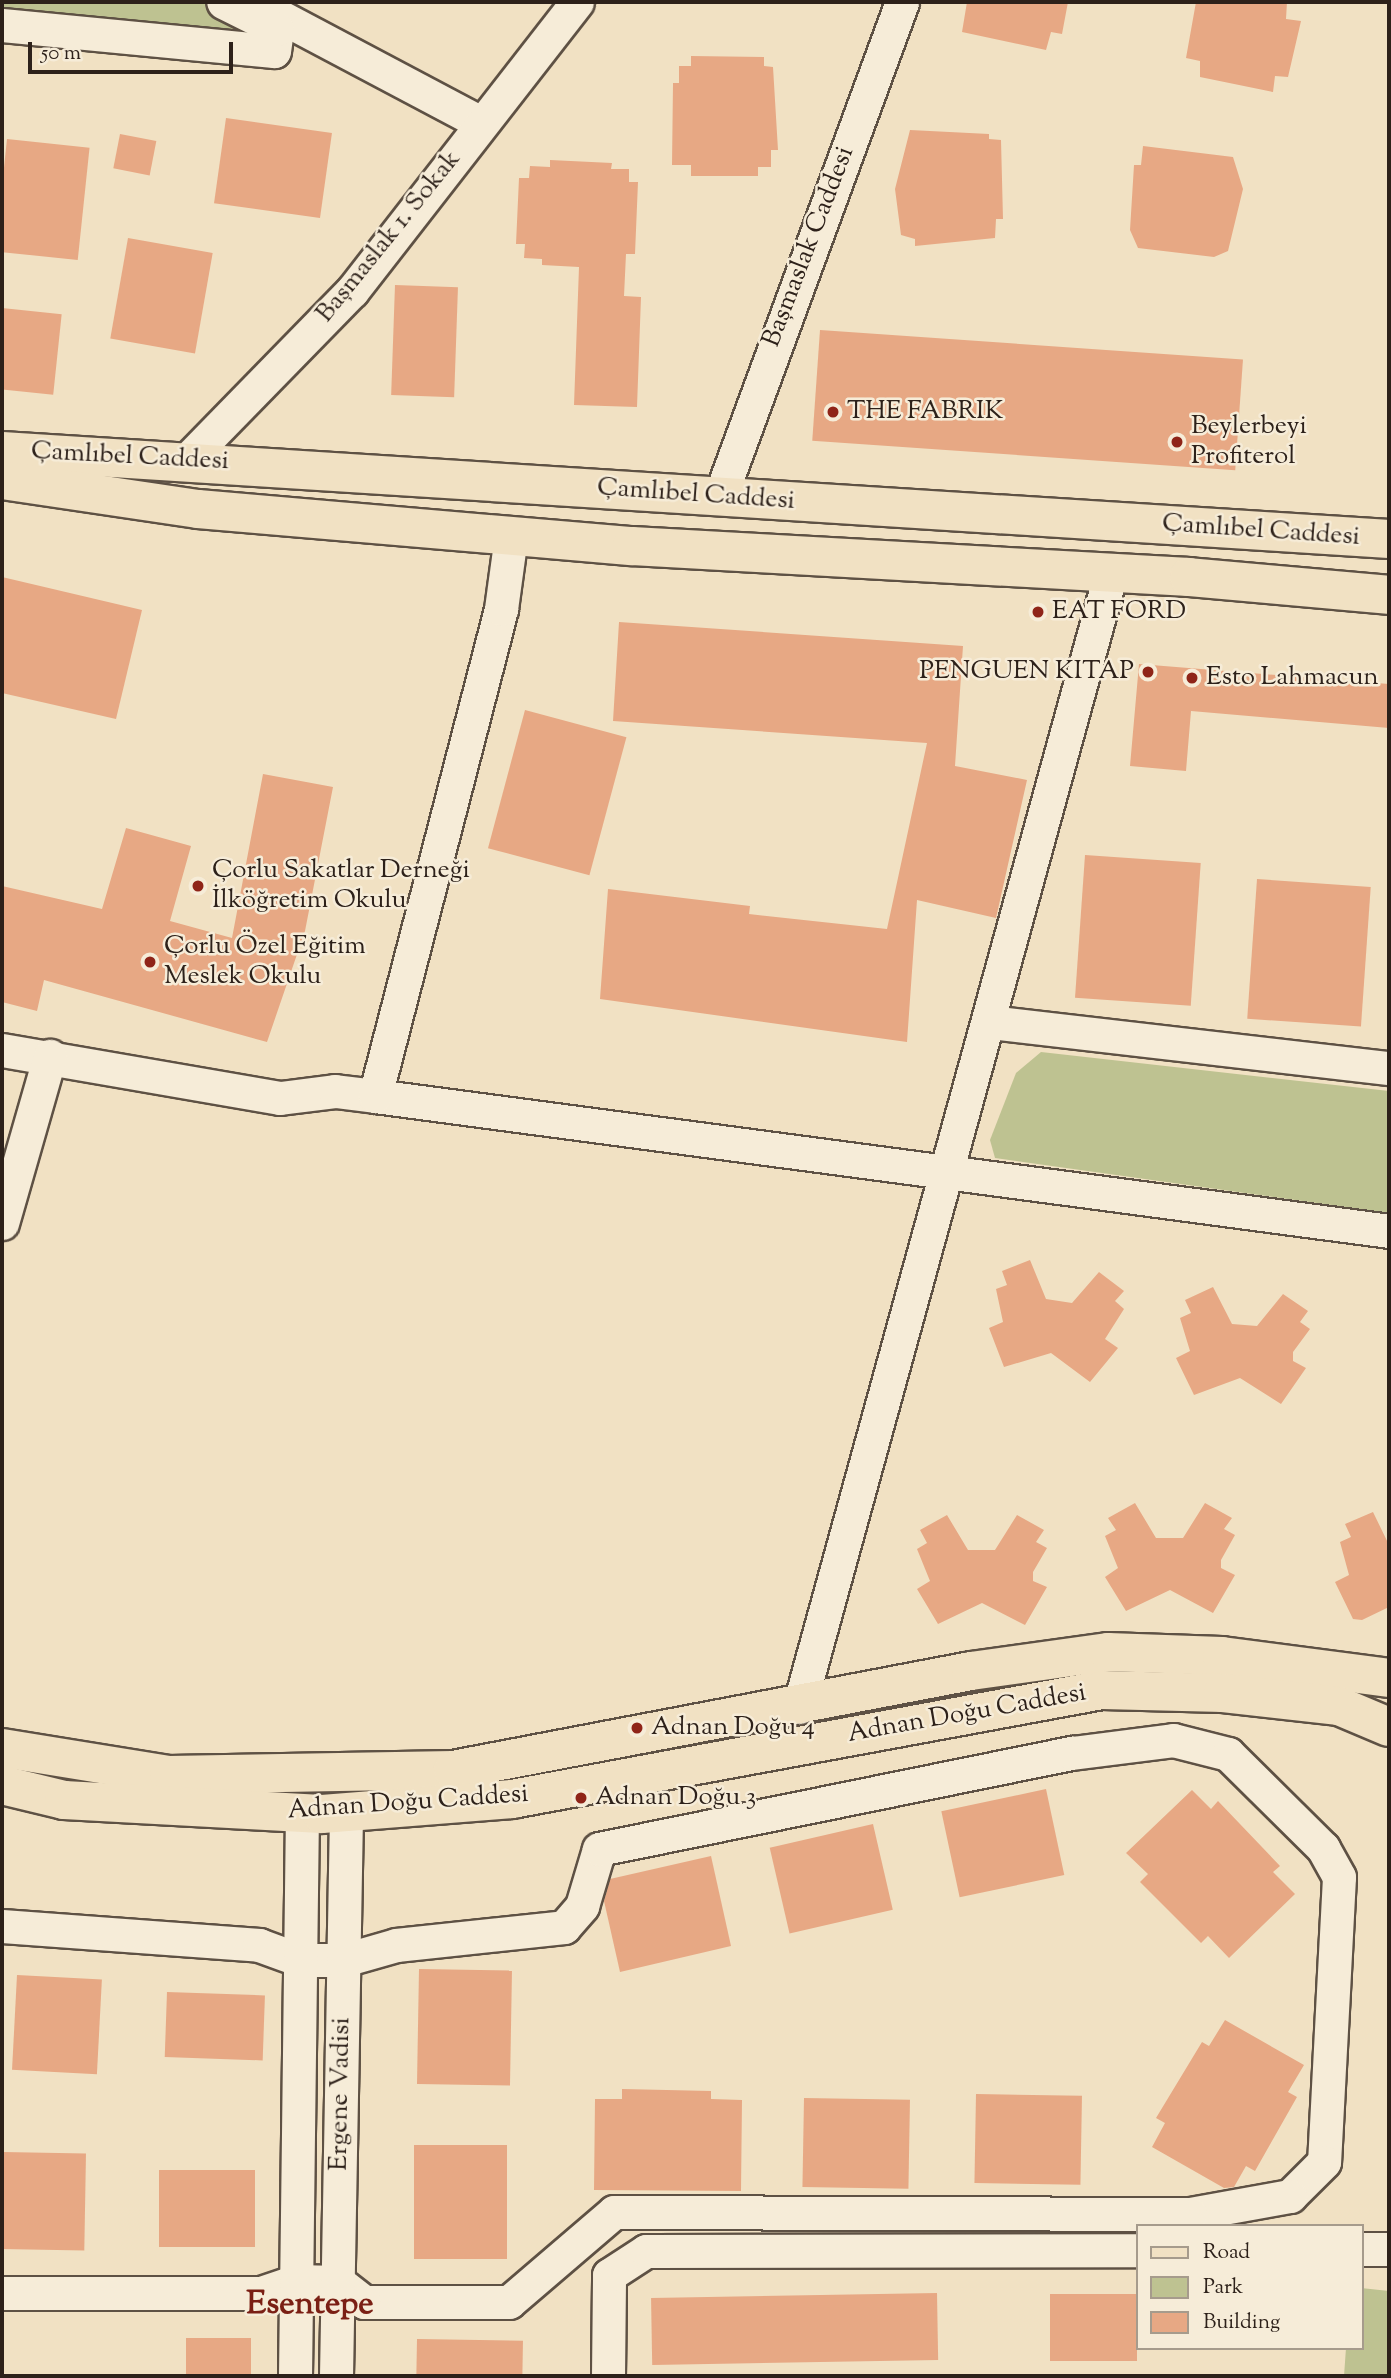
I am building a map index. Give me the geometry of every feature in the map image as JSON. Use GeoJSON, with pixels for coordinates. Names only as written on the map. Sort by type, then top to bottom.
{"type":"FeatureCollection","features":[{"type":"Feature","properties":{"kind":"main road","name":"Çamlıbel Caddesi"},"geometry":{"type":"LineString","coordinates":[[2,451],[187,460],[1389,539]]}},
{"type":"Feature","properties":{"kind":"main road"},"geometry":{"type":"LineString","coordinates":[[2,480],[198,509],[511,536],[1111,572],[1389,595]]}},
{"type":"Feature","properties":{"kind":"main road","name":"Adnan Doğu Caddesi"},"geometry":{"type":"LineString","coordinates":[[2,1748],[169,1776],[453,1770],[1108,1652],[1222,1656],[1389,1678]]}},
{"type":"Feature","properties":{"kind":"main road","name":"Adnan Doğu Caddesi"},"geometry":{"type":"LineString","coordinates":[[2,1785],[64,1800],[302,1813],[512,1799],[1102,1690],[1223,1693],[1339,1706],[1389,1727]]}},
{"type":"Feature","properties":{"kind":"street"},"geometry":{"type":"LineString","coordinates":[[2,25],[274,51],[277,29],[223,2]]}},
{"type":"Feature","properties":{"kind":"street"},"geometry":{"type":"LineString","coordinates":[[254,2],[322,44],[481,124]]}},
{"type":"Feature","properties":{"kind":"street","name":"Başmaslak 1. Sokak"},"geometry":{"type":"LineString","coordinates":[[187,460],[352,291],[577,2]]}},
{"type":"Feature","properties":{"kind":"street","name":"Başmaslak Caddesi"},"geometry":{"type":"LineString","coordinates":[[721,494],[902,2]]}},
{"type":"Feature","properties":{"kind":"street"},"geometry":{"type":"LineString","coordinates":[[375,1096],[501,609],[511,536]]}},
{"type":"Feature","properties":{"kind":"street"},"geometry":{"type":"LineString","coordinates":[[799,1707],[990,1022],[1111,572]]}},
{"type":"Feature","properties":{"kind":"street"},"geometry":{"type":"LineString","coordinates":[[990,1022],[1389,1068]]}},
{"type":"Feature","properties":{"kind":"street"},"geometry":{"type":"LineString","coordinates":[[2,1050],[50,1056],[280,1098],[335,1091],[1389,1231]]}},
{"type":"Feature","properties":{"kind":"street"},"geometry":{"type":"LineString","coordinates":[[2,1223],[50,1056]]}},
{"type":"Feature","properties":{"kind":"street"},"geometry":{"type":"LineString","coordinates":[[2,1926],[259,1945],[300,1960],[344,1960],[396,1945],[565,1927],[582,1906],[599,1849],[1072,1753],[1173,1740],[1228,1755],[1323,1848],[1339,1877],[1324,2162],[1290,2196],[1191,2214],[614,2212],[509,2302],[346,2300],[296,2316],[262,2292]]}},
{"type":"Feature","properties":{"kind":"street","name":"Ergene Vadisi"},"geometry":{"type":"LineString","coordinates":[[336,2376],[346,2300],[346,1812]]}},
{"type":"Feature","properties":{"kind":"street","name":"Ergene Vadisi"},"geometry":{"type":"LineString","coordinates":[[295,2376],[302,1813]]}},
{"type":"Feature","properties":{"kind":"street"},"geometry":{"type":"LineString","coordinates":[[259,1945],[300,1927],[344,1926],[396,1945]]}},
{"type":"Feature","properties":{"kind":"street"},"geometry":{"type":"LineString","coordinates":[[1363,2249],[1389,2249]]}},
{"type":"Feature","properties":{"kind":"street"},"geometry":{"type":"LineString","coordinates":[[608,2376],[609,2275],[646,2251],[1136,2250]]}},
{"type":"Feature","properties":{"kind":"street"},"geometry":{"type":"LineString","coordinates":[[2,2292],[262,2292],[296,2281],[346,2300]]}},
{"type":"Feature","properties":{"kind":"green space"},"geometry":{"type":"Polygon","coordinates":[[[2,2],[203,2],[286,46],[282,68],[2,33],[2,2]]]}},
{"type":"Feature","properties":{"kind":"green space"},"geometry":{"type":"Polygon","coordinates":[[[1041,1052],[1389,1091],[1389,1213],[995,1158],[990,1140],[1016,1073],[1041,1052]]]}},
{"type":"Feature","properties":{"kind":"green space"},"geometry":{"type":"Polygon","coordinates":[[[1363,2288],[1389,2291],[1389,2376],[1344,2376],[1346,2350],[1363,2350],[1363,2288]]]}},
{"type":"Feature","properties":{"kind":"building"},"geometry":{"type":"Polygon","coordinates":[[[967,2],[1068,2],[1062,34],[1051,32],[1046,50],[962,32],[967,2]]]}},
{"type":"Feature","properties":{"kind":"building"},"geometry":{"type":"Polygon","coordinates":[[[1196,2],[1287,2],[1286,19],[1301,21],[1288,77],[1275,76],[1273,92],[1200,77],[1200,61],[1186,58],[1196,2]]]}},
{"type":"Feature","properties":{"kind":"building"},"geometry":{"type":"Polygon","coordinates":[[[691,56],[764,57],[764,66],[773,67],[778,150],[771,150],[771,167],[758,167],[758,176],[691,176],[691,165],[672,165],[673,83],[679,83],[679,66],[691,66],[691,56]]]}},
{"type":"Feature","properties":{"kind":"building"},"geometry":{"type":"Polygon","coordinates":[[[226,118],[332,133],[320,218],[214,203],[226,118]]]}},
{"type":"Feature","properties":{"kind":"building"},"geometry":{"type":"Polygon","coordinates":[[[910,130],[989,134],[989,139],[1001,140],[1003,219],[996,219],[995,238],[915,246],[915,239],[901,235],[895,189],[910,130]]]}},
{"type":"Feature","properties":{"kind":"building"},"geometry":{"type":"Polygon","coordinates":[[[120,134],[156,141],[150,175],[113,168],[120,134]]]}},
{"type":"Feature","properties":{"kind":"building"},"geometry":{"type":"Polygon","coordinates":[[[7,139],[90,148],[78,260],[2,252],[2,187],[7,139]]]}},
{"type":"Feature","properties":{"kind":"building"},"geometry":{"type":"Polygon","coordinates":[[[1143,146],[1233,157],[1243,189],[1228,251],[1214,257],[1138,248],[1130,230],[1134,165],[1141,165],[1143,146]]]}},
{"type":"Feature","properties":{"kind":"building"},"geometry":{"type":"Polygon","coordinates":[[[550,160],[612,163],[611,169],[629,169],[629,182],[638,182],[635,254],[626,254],[624,296],[641,297],[637,407],[574,405],[579,267],[542,265],[542,259],[524,258],[525,244],[516,244],[519,178],[529,178],[530,166],[550,167],[550,160]]]}},
{"type":"Feature","properties":{"kind":"building"},"geometry":{"type":"Polygon","coordinates":[[[128,238],[213,253],[195,353],[110,338],[128,238]]]}},
{"type":"Feature","properties":{"kind":"building"},"geometry":{"type":"Polygon","coordinates":[[[395,285],[458,287],[454,397],[391,395],[395,285]]]}},
{"type":"Feature","properties":{"kind":"building"},"geometry":{"type":"Polygon","coordinates":[[[2,308],[62,314],[53,395],[2,389],[2,308]]]}},
{"type":"Feature","properties":{"kind":"building"},"geometry":{"type":"Polygon","coordinates":[[[820,330],[1243,360],[1235,470],[812,441],[820,330]]]}},
{"type":"Feature","properties":{"kind":"building"},"geometry":{"type":"Polygon","coordinates":[[[2,577],[142,610],[116,719],[2,693],[2,577]]]}},
{"type":"Feature","properties":{"kind":"building"},"geometry":{"type":"Polygon","coordinates":[[[619,622],[963,646],[955,766],[1027,780],[996,918],[917,900],[907,1042],[600,999],[608,889],[750,906],[749,914],[887,929],[927,743],[613,721],[619,622]]]}},
{"type":"Feature","properties":{"kind":"building"},"geometry":{"type":"Polygon","coordinates":[[[1139,664],[1389,684],[1389,728],[1191,711],[1186,771],[1130,766],[1139,664]]]}},
{"type":"Feature","properties":{"kind":"building"},"geometry":{"type":"Polygon","coordinates":[[[525,710],[626,737],[589,875],[488,848],[525,710]]]}},
{"type":"Feature","properties":{"kind":"building"},"geometry":{"type":"Polygon","coordinates":[[[263,774],[333,787],[305,931],[267,1042],[44,980],[37,1011],[2,1002],[2,886],[102,909],[126,828],[191,846],[170,921],[232,938],[263,774]]]}},
{"type":"Feature","properties":{"kind":"building"},"geometry":{"type":"Polygon","coordinates":[[[1085,855],[1201,863],[1191,1006],[1075,998],[1085,855]]]}},
{"type":"Feature","properties":{"kind":"building"},"geometry":{"type":"Polygon","coordinates":[[[1257,879],[1371,887],[1361,1027],[1247,1019],[1257,879]]]}},
{"type":"Feature","properties":{"kind":"building"},"geometry":{"type":"Polygon","coordinates":[[[1030,1260],[1046,1299],[1072,1303],[1099,1272],[1124,1291],[1115,1301],[1124,1309],[1105,1339],[1118,1348],[1090,1382],[1051,1353],[1004,1367],[989,1328],[1003,1322],[996,1289],[1007,1285],[1002,1271],[1030,1260]]]}},
{"type":"Feature","properties":{"kind":"building"},"geometry":{"type":"Polygon","coordinates":[[[1213,1287],[1232,1324],[1257,1326],[1283,1294],[1308,1311],[1300,1322],[1310,1329],[1293,1352],[1293,1361],[1306,1368],[1281,1404],[1240,1378],[1194,1395],[1176,1358],[1190,1351],[1180,1318],[1191,1313],[1185,1300],[1213,1287]]]}},
{"type":"Feature","properties":{"kind":"building"},"geometry":{"type":"Polygon","coordinates":[[[1135,1503],[1156,1538],[1183,1538],[1205,1503],[1232,1518],[1224,1529],[1235,1535],[1221,1560],[1221,1568],[1235,1575],[1213,1613],[1170,1590],[1126,1611],[1105,1577],[1118,1568],[1105,1536],[1116,1530],[1108,1518],[1135,1503]]]}},
{"type":"Feature","properties":{"kind":"building"},"geometry":{"type":"Polygon","coordinates":[[[1373,1512],[1389,1545],[1389,1607],[1362,1620],[1353,1619],[1335,1582],[1349,1575],[1340,1542],[1351,1537],[1345,1524],[1373,1512]]]}},
{"type":"Feature","properties":{"kind":"building"},"geometry":{"type":"Polygon","coordinates":[[[947,1515],[968,1550],[995,1550],[1017,1515],[1044,1530],[1036,1542],[1047,1548],[1033,1572],[1033,1581],[1047,1587],[1025,1625],[982,1603],[938,1624],[917,1589],[930,1581],[917,1549],[927,1543],[920,1530],[947,1515]]]}},
{"type":"Feature","properties":{"kind":"building"},"geometry":{"type":"Polygon","coordinates":[[[1046,1789],[1064,1875],[960,1897],[941,1811],[1046,1789]]]}},
{"type":"Feature","properties":{"kind":"building"},"geometry":{"type":"Polygon","coordinates":[[[1192,1790],[1211,1809],[1218,1801],[1280,1866],[1273,1872],[1295,1894],[1229,1958],[1208,1936],[1201,1943],[1140,1882],[1148,1874],[1126,1853],[1192,1790]]]}},
{"type":"Feature","properties":{"kind":"building"},"geometry":{"type":"Polygon","coordinates":[[[873,1824],[893,1910],[790,1934],[770,1848],[873,1824]]]}},
{"type":"Feature","properties":{"kind":"building"},"geometry":{"type":"Polygon","coordinates":[[[711,1856],[731,1946],[620,1972],[604,1901],[610,1879],[711,1856]]]}},
{"type":"Feature","properties":{"kind":"building"},"geometry":{"type":"Polygon","coordinates":[[[419,1969],[512,1971],[510,2086],[417,2084],[419,1969]]]}},
{"type":"Feature","properties":{"kind":"building"},"geometry":{"type":"Polygon","coordinates":[[[17,1975],[102,1979],[97,2074],[12,2070],[17,1975]]]}},
{"type":"Feature","properties":{"kind":"building"},"geometry":{"type":"Polygon","coordinates":[[[167,1992],[265,1995],[263,2060],[165,2057],[167,1992]]]}},
{"type":"Feature","properties":{"kind":"building"},"geometry":{"type":"Polygon","coordinates":[[[1225,2020],[1304,2065],[1288,2092],[1297,2097],[1255,2171],[1246,2166],[1234,2187],[1224,2188],[1152,2147],[1165,2123],[1156,2118],[1202,2042],[1209,2046],[1225,2020]]]}},
{"type":"Feature","properties":{"kind":"building"},"geometry":{"type":"Polygon","coordinates":[[[622,2089],[711,2091],[711,2099],[742,2100],[741,2191],[594,2190],[595,2099],[622,2099],[622,2089]]]}},
{"type":"Feature","properties":{"kind":"building"},"geometry":{"type":"Polygon","coordinates":[[[976,2094],[1082,2096],[1080,2185],[974,2183],[976,2094]]]}},
{"type":"Feature","properties":{"kind":"building"},"geometry":{"type":"Polygon","coordinates":[[[804,2098],[910,2100],[908,2189],[802,2187],[804,2098]]]}},
{"type":"Feature","properties":{"kind":"building"},"geometry":{"type":"Polygon","coordinates":[[[414,2145],[507,2145],[507,2259],[414,2259],[414,2145]]]}},
{"type":"Feature","properties":{"kind":"building"},"geometry":{"type":"Polygon","coordinates":[[[3,2152],[86,2153],[84,2250],[2,2249],[3,2152]]]}},
{"type":"Feature","properties":{"kind":"building"},"geometry":{"type":"Polygon","coordinates":[[[159,2170],[255,2170],[255,2247],[159,2247],[159,2170]]]}},
{"type":"Feature","properties":{"kind":"building"},"geometry":{"type":"Polygon","coordinates":[[[937,2293],[938,2360],[652,2365],[651,2298],[937,2293]]]}},
{"type":"Feature","properties":{"kind":"building"},"geometry":{"type":"Polygon","coordinates":[[[1050,2294],[1136,2294],[1137,2361],[1050,2361],[1050,2294]]]}},
{"type":"Feature","properties":{"kind":"building"},"geometry":{"type":"Polygon","coordinates":[[[186,2338],[251,2338],[251,2376],[186,2376],[186,2338]]]}},
{"type":"Feature","properties":{"kind":"building"},"geometry":{"type":"Polygon","coordinates":[[[417,2339],[523,2341],[522,2376],[416,2376],[417,2339]]]}},
{"type":"Feature","properties":{"kind":"place","name":"THE FABRIK"},"geometry":{"type":"Point","coordinates":[833,412]}},
{"type":"Feature","properties":{"kind":"place","name":"Beylerbeyi Profiterol"},"geometry":{"type":"Point","coordinates":[1177,442]}},
{"type":"Feature","properties":{"kind":"place","name":"EAT FORD"},"geometry":{"type":"Point","coordinates":[1038,612]}},
{"type":"Feature","properties":{"kind":"place","name":"PENGUEN KITAP"},"geometry":{"type":"Point","coordinates":[1148,672]}},
{"type":"Feature","properties":{"kind":"place","name":"Esto Lahmacun"},"geometry":{"type":"Point","coordinates":[1192,678]}},
{"type":"Feature","properties":{"kind":"place","name":"Çorlu Sakatlar Derneği İlköğretim Okulu"},"geometry":{"type":"Point","coordinates":[198,886]}},
{"type":"Feature","properties":{"kind":"place","name":"Çorlu Özel Eğitim Meslek Okulu"},"geometry":{"type":"Point","coordinates":[150,962]}},
{"type":"Feature","properties":{"kind":"place","name":"Adnan Doğu 4"},"geometry":{"type":"Point","coordinates":[637,1728]}},
{"type":"Feature","properties":{"kind":"place","name":"Adnan Doğu 3"},"geometry":{"type":"Point","coordinates":[581,1798]}},
{"type":"Feature","properties":{"kind":"district","name":"Esentepe"},"geometry":{"type":"Point","coordinates":[310,2306]}}]}
